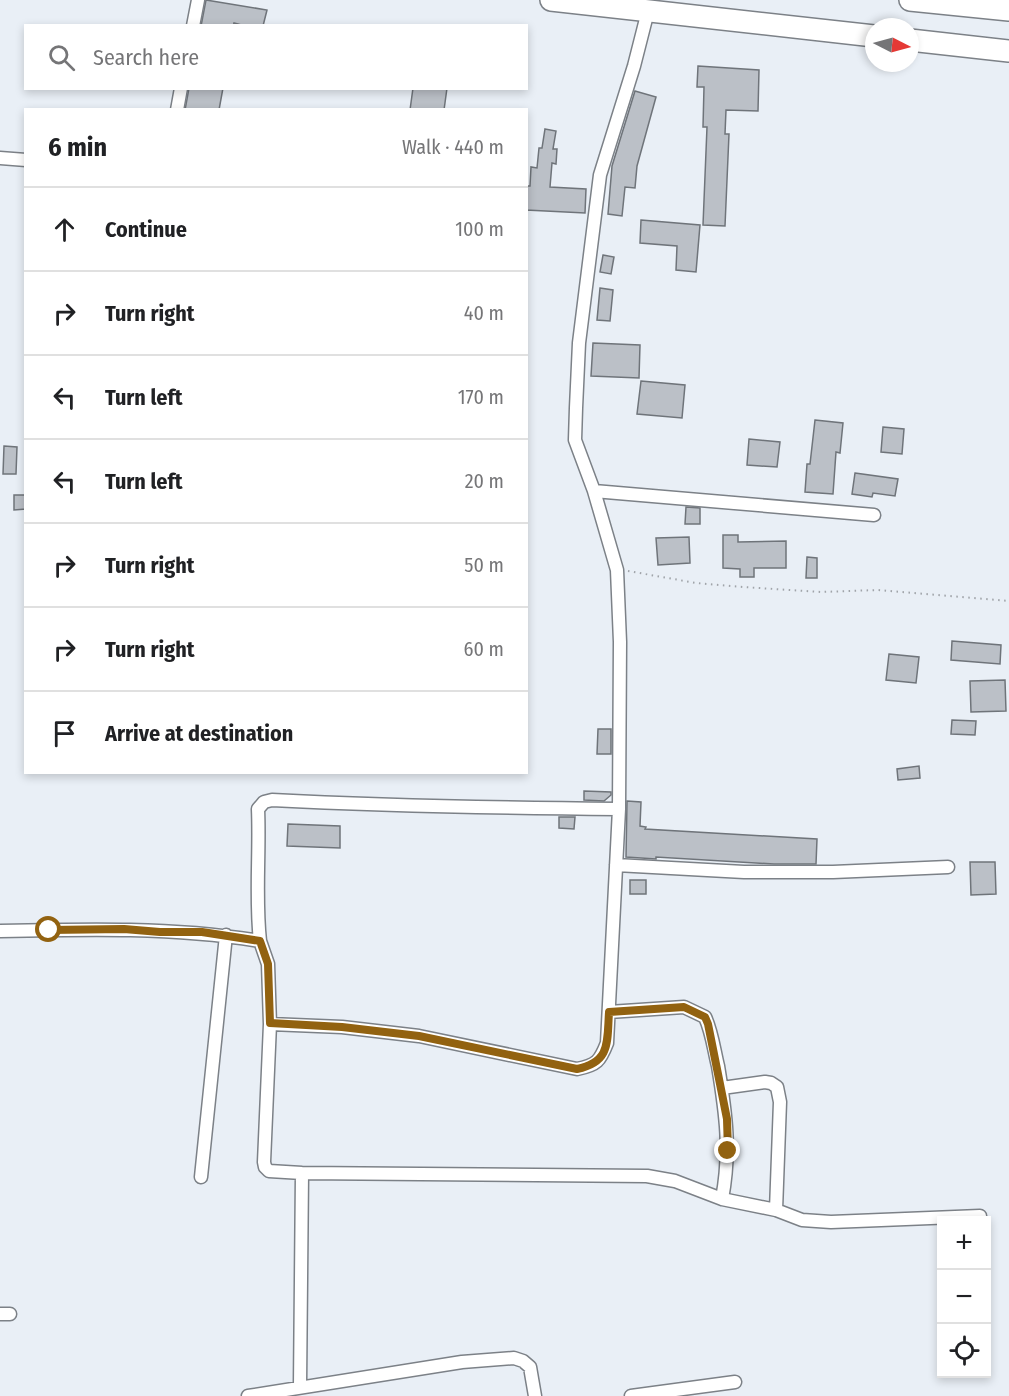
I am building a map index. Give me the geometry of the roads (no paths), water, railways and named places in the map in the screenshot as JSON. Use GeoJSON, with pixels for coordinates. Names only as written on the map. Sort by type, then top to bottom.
{"type":"FeatureCollection","features":[{"type":"Feature","properties":{"kind":"highway"},"geometry":{"type":"LineString","coordinates":[[551,0],[865,35]]}},
{"type":"Feature","properties":{"kind":"highway"},"geometry":{"type":"LineString","coordinates":[[910,0],[1009,10]]}},
{"type":"Feature","properties":{"kind":"highway"},"geometry":{"type":"LineString","coordinates":[[919,41],[1009,51]]}},
{"type":"Feature","properties":{"kind":"street"},"geometry":{"type":"LineString","coordinates":[[193,24],[198,0]]}},
{"type":"Feature","properties":{"kind":"street"},"geometry":{"type":"LineString","coordinates":[[270,1023],[342,1027],[419,1036],[577,1069],[597,1063],[607,1043],[619,809],[620,642],[617,570],[594,491],[574,440],[579,343],[600,175],[634,66],[648,11]]}},
{"type":"Feature","properties":{"kind":"street"},"geometry":{"type":"LineString","coordinates":[[177,108],[181,90]]}},
{"type":"Feature","properties":{"kind":"street"},"geometry":{"type":"LineString","coordinates":[[0,158],[24,160]]}},
{"type":"Feature","properties":{"kind":"street"},"geometry":{"type":"LineString","coordinates":[[594,491],[874,515]]}},
{"type":"Feature","properties":{"kind":"street"},"geometry":{"type":"LineString","coordinates":[[619,809],[487,808],[264,801],[258,809],[260,842],[257,913],[260,941],[268,964],[270,1023],[265,1167],[269,1171],[302,1173],[647,1176],[675,1181],[722,1199],[776,1210],[802,1220],[831,1222],[937,1218]]}},
{"type":"Feature","properties":{"kind":"street"},"geometry":{"type":"LineString","coordinates":[[616,865],[766,872],[833,872],[948,867]]}},
{"type":"Feature","properties":{"kind":"street"},"geometry":{"type":"LineString","coordinates":[[0,932],[124,929],[202,932],[260,941]]}},
{"type":"Feature","properties":{"kind":"street"},"geometry":{"type":"LineString","coordinates":[[201,1177],[226,935]]}},
{"type":"Feature","properties":{"kind":"street"},"geometry":{"type":"LineString","coordinates":[[609,1012],[684,1007],[705,1017],[727,1119],[728,1172],[722,1199]]}},
{"type":"Feature","properties":{"kind":"street"},"geometry":{"type":"LineString","coordinates":[[722,1088],[765,1082],[777,1087],[780,1102],[776,1210]]}},
{"type":"Feature","properties":{"kind":"street"},"geometry":{"type":"LineString","coordinates":[[300,1386],[302,1173]]}},
{"type":"Feature","properties":{"kind":"street"},"geometry":{"type":"LineString","coordinates":[[248,1396],[462,1362],[514,1358],[524,1361],[530,1367],[535,1396]]}},
{"type":"Feature","properties":{"kind":"street"},"geometry":{"type":"LineString","coordinates":[[630,1396],[735,1382]]}}]}
